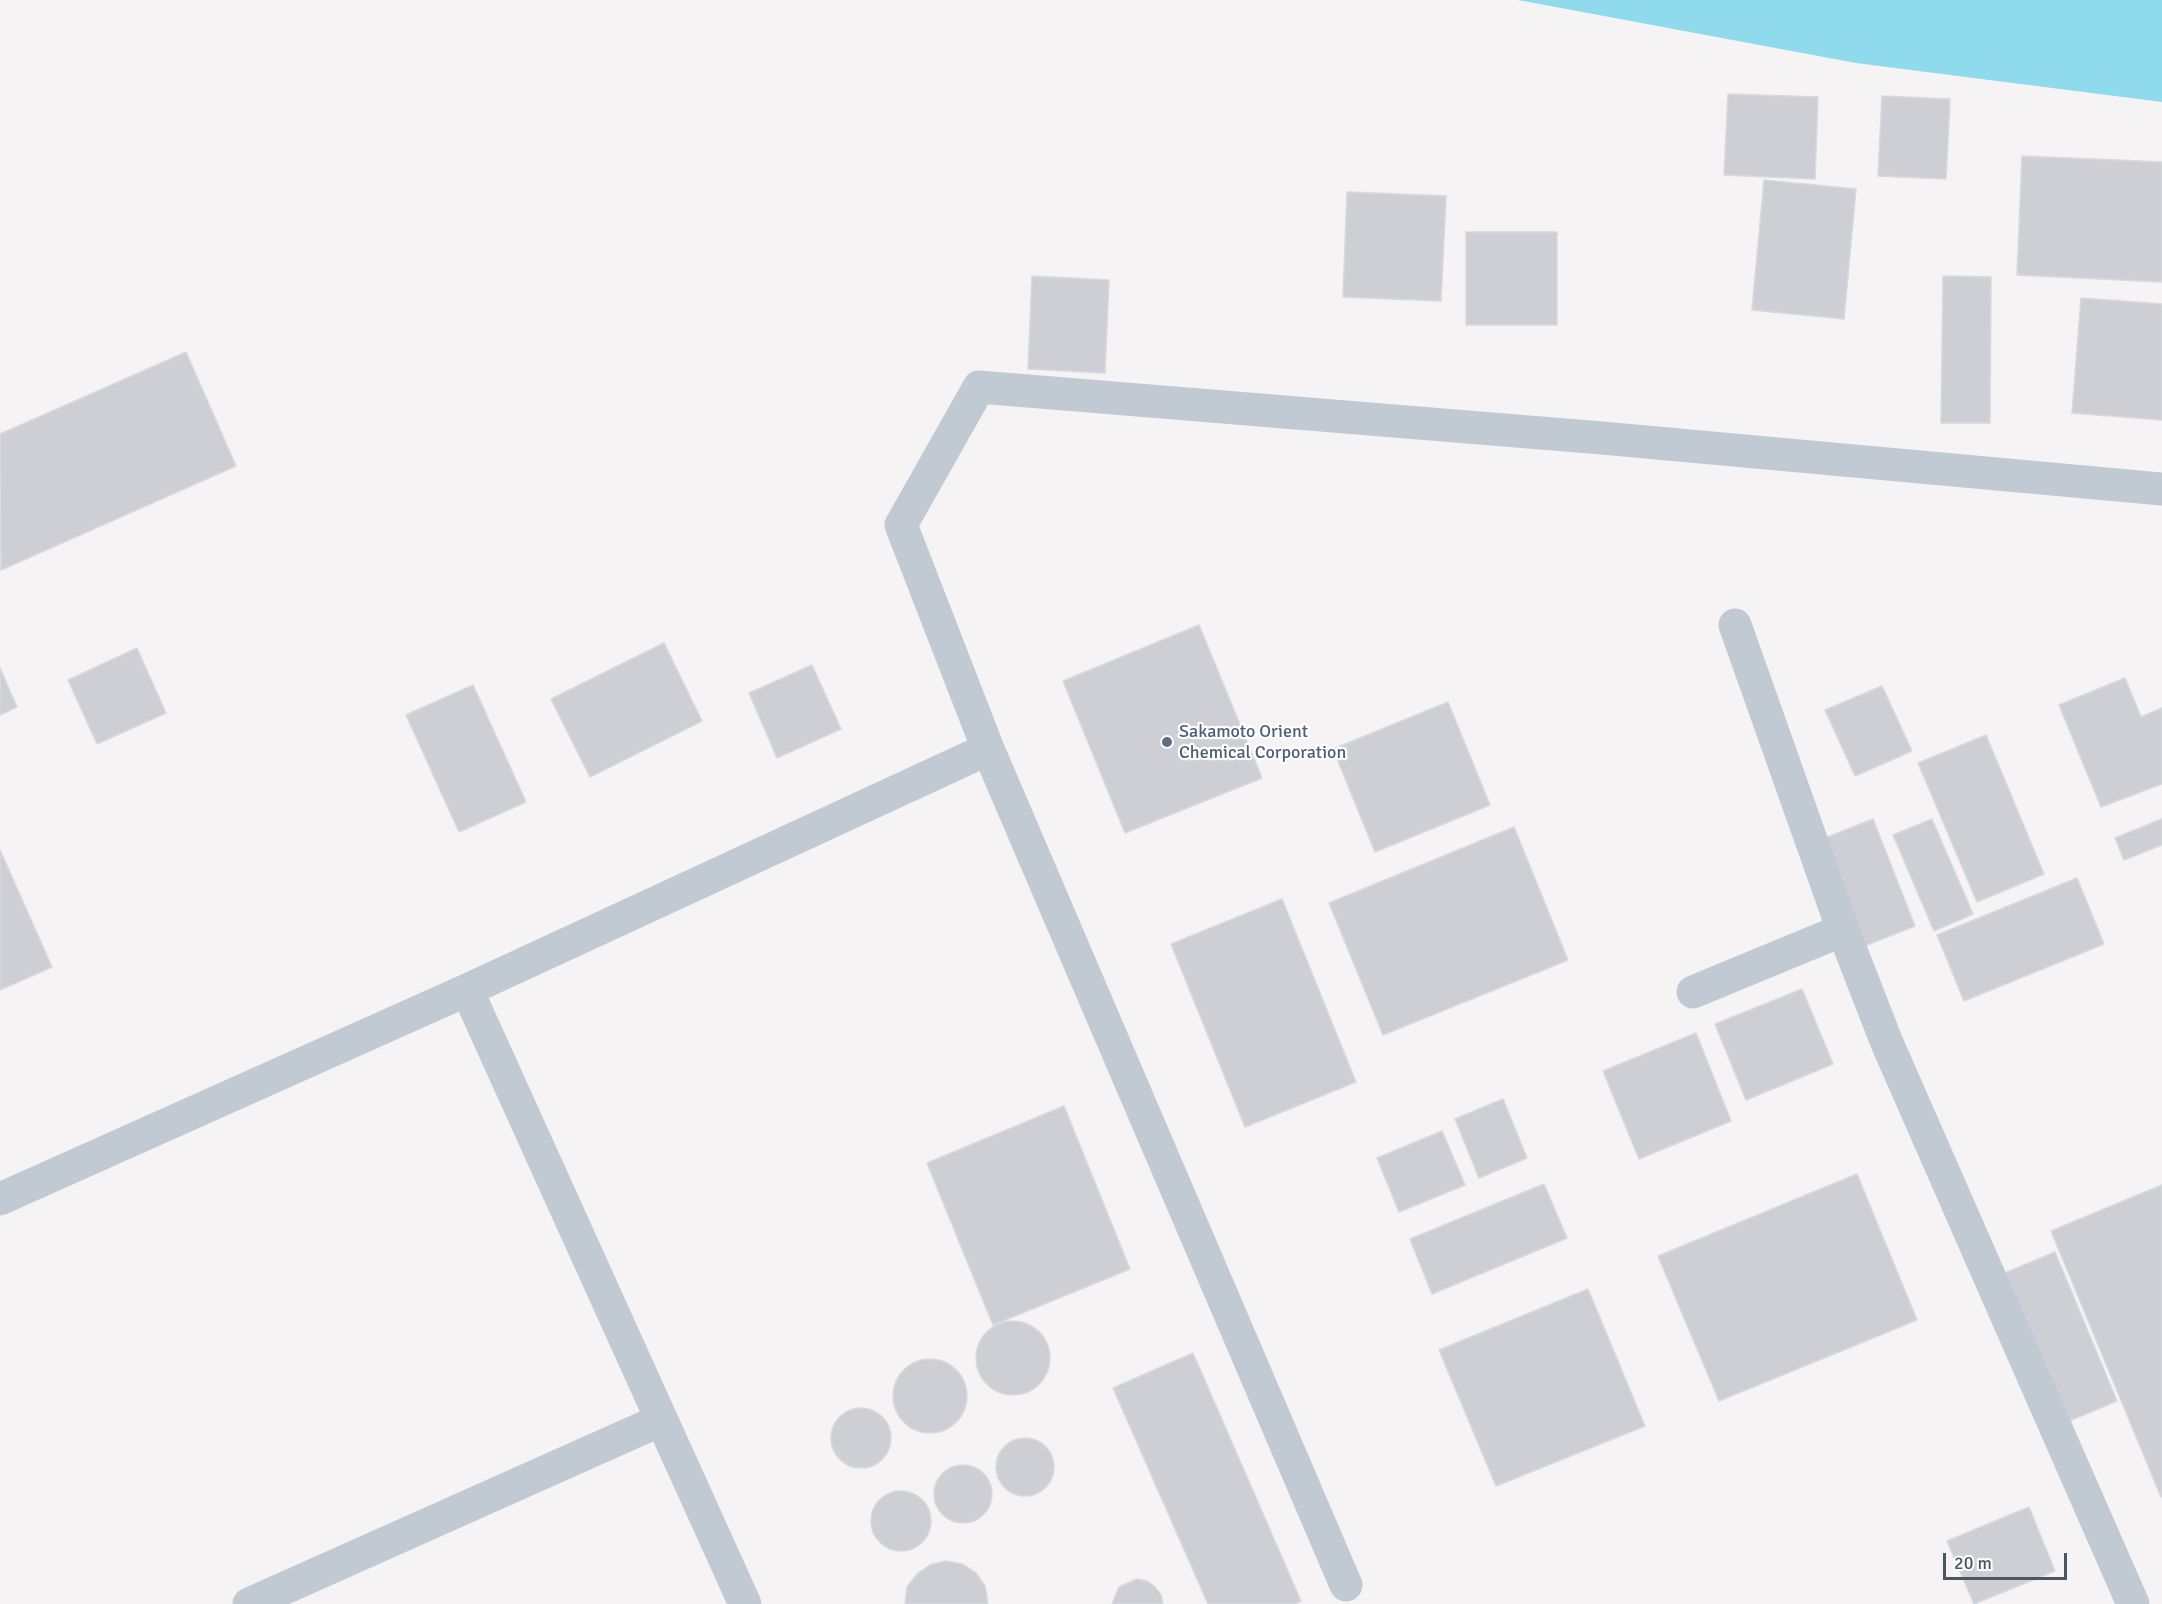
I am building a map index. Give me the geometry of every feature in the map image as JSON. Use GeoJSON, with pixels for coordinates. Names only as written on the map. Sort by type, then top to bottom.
{"type":"FeatureCollection","features":[{"type":"Feature","properties":{"kind":"street"},"geometry":{"type":"LineString","coordinates":[[1346,1585],[988,749],[901,525],[979,387],[1590,437],[2162,489]]}},
{"type":"Feature","properties":{"kind":"street"},"geometry":{"type":"LineString","coordinates":[[1735,625],[1843,930],[1892,1054],[2133,1604]]}},
{"type":"Feature","properties":{"kind":"street"},"geometry":{"type":"LineString","coordinates":[[0,1199],[467,990],[988,749]]}},
{"type":"Feature","properties":{"kind":"street"},"geometry":{"type":"LineString","coordinates":[[1693,992],[1843,930]]}},
{"type":"Feature","properties":{"kind":"street"},"geometry":{"type":"LineString","coordinates":[[467,990],[745,1604]]}},
{"type":"Feature","properties":{"kind":"street"},"geometry":{"type":"LineString","coordinates":[[249,1604],[662,1420]]}},
{"type":"Feature","properties":{"kind":"water"},"geometry":{"type":"Polygon","coordinates":[[[1518,0],[2162,0],[2162,102],[1856,63],[1518,0]]]}},
{"type":"Feature","properties":{"kind":"building"},"geometry":{"type":"Polygon","coordinates":[[[1728,94],[1818,97],[1815,179],[1724,175],[1728,94]]]}},
{"type":"Feature","properties":{"kind":"building"},"geometry":{"type":"Polygon","coordinates":[[[1882,96],[1950,99],[1946,179],[1878,176],[1882,96]]]}},
{"type":"Feature","properties":{"kind":"building"},"geometry":{"type":"Polygon","coordinates":[[[2022,156],[2162,162],[2162,282],[2017,275],[2022,156]]]}},
{"type":"Feature","properties":{"kind":"building"},"geometry":{"type":"Polygon","coordinates":[[[1764,180],[1856,189],[1844,319],[1752,310],[1764,180]]]}},
{"type":"Feature","properties":{"kind":"building"},"geometry":{"type":"Polygon","coordinates":[[[1347,192],[1446,196],[1441,301],[1343,297],[1347,192]]]}},
{"type":"Feature","properties":{"kind":"building"},"geometry":{"type":"Polygon","coordinates":[[[1466,232],[1557,232],[1557,325],[1466,325],[1466,232]]]}},
{"type":"Feature","properties":{"kind":"building"},"geometry":{"type":"Polygon","coordinates":[[[1032,276],[1109,280],[1105,373],[1028,369],[1032,276]]]}},
{"type":"Feature","properties":{"kind":"building"},"geometry":{"type":"Polygon","coordinates":[[[1943,276],[1991,277],[1990,423],[1941,423],[1943,276]]]}},
{"type":"Feature","properties":{"kind":"building"},"geometry":{"type":"Polygon","coordinates":[[[2081,298],[2162,304],[2162,420],[2072,413],[2081,298]]]}},
{"type":"Feature","properties":{"kind":"building"},"geometry":{"type":"Polygon","coordinates":[[[186,352],[236,466],[1,570],[0,434],[186,352]]]}},
{"type":"Feature","properties":{"kind":"building"},"geometry":{"type":"Polygon","coordinates":[[[1199,625],[1262,778],[1125,833],[1063,681],[1199,625]]]}},
{"type":"Feature","properties":{"kind":"building"},"geometry":{"type":"Polygon","coordinates":[[[664,643],[702,721],[590,777],[551,699],[664,643]]]}},
{"type":"Feature","properties":{"kind":"building"},"geometry":{"type":"Polygon","coordinates":[[[137,648],[166,713],[97,744],[68,680],[137,648]]]}},
{"type":"Feature","properties":{"kind":"building"},"geometry":{"type":"Polygon","coordinates":[[[812,665],[841,729],[777,758],[749,693],[812,665]]]}},
{"type":"Feature","properties":{"kind":"building"},"geometry":{"type":"Polygon","coordinates":[[[0,668],[17,707],[0,715],[0,668]]]}},
{"type":"Feature","properties":{"kind":"building"},"geometry":{"type":"Polygon","coordinates":[[[2125,678],[2141,717],[2162,708],[2162,784],[2101,807],[2059,705],[2125,678]]]}},
{"type":"Feature","properties":{"kind":"building"},"geometry":{"type":"Polygon","coordinates":[[[473,685],[526,802],[459,832],[406,715],[473,685]]]}},
{"type":"Feature","properties":{"kind":"building"},"geometry":{"type":"Polygon","coordinates":[[[1882,686],[1912,751],[1855,776],[1825,710],[1882,686]]]}},
{"type":"Feature","properties":{"kind":"building"},"geometry":{"type":"Polygon","coordinates":[[[1448,702],[1490,805],[1375,852],[1333,749],[1448,702]]]}},
{"type":"Feature","properties":{"kind":"building"},"geometry":{"type":"Polygon","coordinates":[[[1986,735],[2044,874],[1977,902],[1918,763],[1986,735]]]}},
{"type":"Feature","properties":{"kind":"building"},"geometry":{"type":"Polygon","coordinates":[[[1873,819],[1915,926],[1862,947],[1820,840],[1873,819]]]}},
{"type":"Feature","properties":{"kind":"building"},"geometry":{"type":"Polygon","coordinates":[[[1932,819],[1973,914],[1934,931],[1893,835],[1932,819]]]}},
{"type":"Feature","properties":{"kind":"building"},"geometry":{"type":"Polygon","coordinates":[[[2162,819],[2162,845],[2124,860],[2115,838],[2162,819]]]}},
{"type":"Feature","properties":{"kind":"building"},"geometry":{"type":"Polygon","coordinates":[[[1514,827],[1568,960],[1383,1035],[1329,903],[1514,827]]]}},
{"type":"Feature","properties":{"kind":"building"},"geometry":{"type":"Polygon","coordinates":[[[0,850],[52,967],[0,990],[0,850]]]}},
{"type":"Feature","properties":{"kind":"building"},"geometry":{"type":"Polygon","coordinates":[[[2077,878],[2104,944],[1964,1001],[1937,935],[2077,878]]]}},
{"type":"Feature","properties":{"kind":"building"},"geometry":{"type":"Polygon","coordinates":[[[1282,899],[1356,1082],[1245,1127],[1171,944],[1282,899]]]}},
{"type":"Feature","properties":{"kind":"building"},"geometry":{"type":"Polygon","coordinates":[[[1802,989],[1833,1064],[1746,1100],[1715,1024],[1802,989]]]}},
{"type":"Feature","properties":{"kind":"building"},"geometry":{"type":"Polygon","coordinates":[[[1696,1033],[1731,1121],[1639,1159],[1603,1071],[1696,1033]]]}},
{"type":"Feature","properties":{"kind":"building"},"geometry":{"type":"Polygon","coordinates":[[[1503,1099],[1527,1158],[1479,1178],[1455,1119],[1503,1099]]]}},
{"type":"Feature","properties":{"kind":"building"},"geometry":{"type":"Polygon","coordinates":[[[1064,1106],[1130,1269],[993,1325],[927,1163],[1064,1106]]]}},
{"type":"Feature","properties":{"kind":"building"},"geometry":{"type":"Polygon","coordinates":[[[1442,1131],[1465,1185],[1399,1212],[1377,1158],[1442,1131]]]}},
{"type":"Feature","properties":{"kind":"building"},"geometry":{"type":"Polygon","coordinates":[[[1857,1174],[1917,1320],[1719,1401],[1658,1256],[1857,1174]]]}},
{"type":"Feature","properties":{"kind":"building"},"geometry":{"type":"Polygon","coordinates":[[[1544,1184],[1567,1238],[1432,1294],[1410,1239],[1544,1184]]]}},
{"type":"Feature","properties":{"kind":"building"},"geometry":{"type":"Polygon","coordinates":[[[2162,1185],[2162,1496],[2161,1497],[2051,1231],[2162,1185]]]}},
{"type":"Feature","properties":{"kind":"building"},"geometry":{"type":"Polygon","coordinates":[[[2055,1252],[2117,1401],[2062,1424],[2000,1275],[2055,1252]]]}},
{"type":"Feature","properties":{"kind":"building"},"geometry":{"type":"Polygon","coordinates":[[[1588,1289],[1645,1426],[1496,1486],[1439,1350],[1588,1289]]]}},
{"type":"Feature","properties":{"kind":"building"},"geometry":{"type":"Polygon","coordinates":[[[1006,1321],[1020,1321],[1034,1327],[1044,1337],[1050,1351],[1050,1365],[1044,1379],[1034,1389],[1020,1395],[1006,1395],[992,1389],[982,1379],[976,1365],[976,1351],[982,1337],[992,1327],[1006,1321]]]}},
{"type":"Feature","properties":{"kind":"building"},"geometry":{"type":"Polygon","coordinates":[[[1193,1353],[1301,1601],[1295,1604],[1208,1604],[1113,1388],[1193,1353]]]}},
{"type":"Feature","properties":{"kind":"building"},"geometry":{"type":"Polygon","coordinates":[[[923,1359],[937,1359],[951,1365],[961,1375],[967,1389],[965,1410],[951,1427],[937,1433],[923,1433],[909,1427],[899,1417],[893,1403],[893,1389],[899,1375],[909,1365],[923,1359]]]}},
{"type":"Feature","properties":{"kind":"building"},"geometry":{"type":"Polygon","coordinates":[[[861,1408],[882,1417],[891,1438],[882,1459],[861,1468],[840,1459],[831,1438],[840,1417],[861,1408]]]}},
{"type":"Feature","properties":{"kind":"building"},"geometry":{"type":"Polygon","coordinates":[[[1019,1438],[1031,1438],[1041,1442],[1050,1451],[1054,1473],[1046,1488],[1031,1496],[1019,1496],[1009,1492],[1000,1483],[996,1473],[996,1461],[1000,1451],[1009,1442],[1019,1438]]]}},
{"type":"Feature","properties":{"kind":"building"},"geometry":{"type":"Polygon","coordinates":[[[957,1465],[969,1465],[984,1473],[992,1488],[992,1500],[984,1515],[969,1523],[957,1523],[942,1515],[934,1500],[934,1488],[942,1473],[957,1465]]]}},
{"type":"Feature","properties":{"kind":"building"},"geometry":{"type":"Polygon","coordinates":[[[901,1491],[922,1500],[931,1521],[922,1542],[901,1551],[880,1542],[871,1521],[880,1500],[901,1491]]]}},
{"type":"Feature","properties":{"kind":"building"},"geometry":{"type":"Polygon","coordinates":[[[2029,1507],[2055,1571],[1974,1604],[1947,1541],[2029,1507]]]}},
{"type":"Feature","properties":{"kind":"building"},"geometry":{"type":"Polygon","coordinates":[[[946,1561],[962,1564],[976,1573],[985,1586],[988,1604],[905,1604],[907,1587],[917,1574],[930,1565],[946,1561]]]}},
{"type":"Feature","properties":{"kind":"building"},"geometry":{"type":"Polygon","coordinates":[[[1137,1579],[1147,1581],[1155,1587],[1161,1595],[1163,1604],[1112,1604],[1119,1587],[1137,1579]]]}},
{"type":"Feature","properties":{"kind":"place","name":"Sakamoto Orient Chemical Corporation"},"geometry":{"type":"Point","coordinates":[1167,742]}}]}
